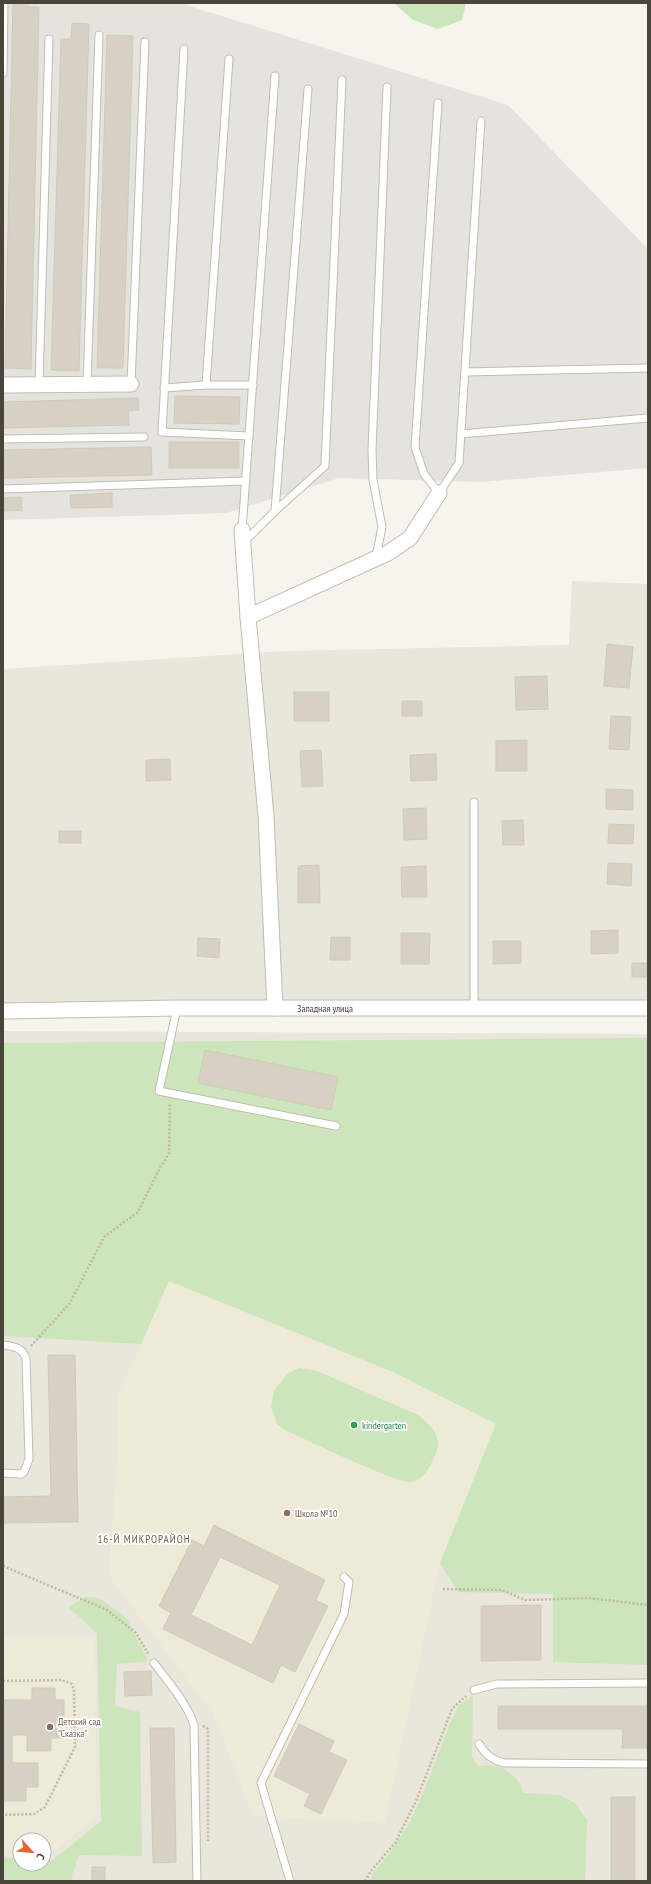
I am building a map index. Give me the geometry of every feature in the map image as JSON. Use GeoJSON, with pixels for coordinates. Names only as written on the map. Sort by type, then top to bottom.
{"type":"FeatureCollection","features":[{"type":"Feature","properties":{"kind":"street"},"geometry":{"type":"LineString","coordinates":[[3,385],[131,384]]}},
{"type":"Feature","properties":{"kind":"street"},"geometry":{"type":"LineString","coordinates":[[248,617],[298,596],[376,557],[388,553],[410,538],[438,493]]}},
{"type":"Feature","properties":{"kind":"street"},"geometry":{"type":"LineString","coordinates":[[243,536],[248,617],[266,816],[275,1008]]}},
{"type":"Feature","properties":{"kind":"street","name":"Западная улица"},"geometry":{"type":"LineString","coordinates":[[3,1011],[177,1008],[648,1008]]}},
{"type":"Feature","properties":{"kind":"lane"},"geometry":{"type":"LineString","coordinates":[[3,73],[4,3]]}},
{"type":"Feature","properties":{"kind":"lane"},"geometry":{"type":"LineString","coordinates":[[87,385],[100,35]]}},
{"type":"Feature","properties":{"kind":"lane"},"geometry":{"type":"LineString","coordinates":[[39,385],[49,39]]}},
{"type":"Feature","properties":{"kind":"lane"},"geometry":{"type":"LineString","coordinates":[[131,384],[145,42]]}},
{"type":"Feature","properties":{"kind":"lane"},"geometry":{"type":"LineString","coordinates":[[184,49],[162,432],[249,436]]}},
{"type":"Feature","properties":{"kind":"lane"},"geometry":{"type":"LineString","coordinates":[[206,385],[228,58]]}},
{"type":"Feature","properties":{"kind":"lane"},"geometry":{"type":"LineString","coordinates":[[243,536],[275,76]]}},
{"type":"Feature","properties":{"kind":"lane"},"geometry":{"type":"LineString","coordinates":[[243,536],[275,511],[325,466],[342,80]]}},
{"type":"Feature","properties":{"kind":"lane"},"geometry":{"type":"LineString","coordinates":[[376,557],[382,527],[373,480],[372,450],[387,87]]}},
{"type":"Feature","properties":{"kind":"lane"},"geometry":{"type":"LineString","coordinates":[[275,511],[308,89]]}},
{"type":"Feature","properties":{"kind":"lane"},"geometry":{"type":"LineString","coordinates":[[438,103],[415,447],[424,474],[438,493],[460,463],[481,122]]}},
{"type":"Feature","properties":{"kind":"lane"},"geometry":{"type":"LineString","coordinates":[[465,372],[648,368]]}},
{"type":"Feature","properties":{"kind":"lane"},"geometry":{"type":"LineString","coordinates":[[164,388],[206,385],[253,385]]}},
{"type":"Feature","properties":{"kind":"lane"},"geometry":{"type":"LineString","coordinates":[[461,434],[648,418]]}},
{"type":"Feature","properties":{"kind":"lane"},"geometry":{"type":"LineString","coordinates":[[3,439],[144,437]]}},
{"type":"Feature","properties":{"kind":"lane"},"geometry":{"type":"LineString","coordinates":[[3,489],[147,486],[246,481]]}},
{"type":"Feature","properties":{"kind":"lane"},"geometry":{"type":"LineString","coordinates":[[474,802],[474,1009]]}},
{"type":"Feature","properties":{"kind":"lane"},"geometry":{"type":"LineString","coordinates":[[177,1008],[159,1091],[336,1126]]}},
{"type":"Feature","properties":{"kind":"lane"},"geometry":{"type":"LineString","coordinates":[[3,1345],[18,1348],[25,1353],[28,1370],[29,1459],[24,1472],[21,1474],[3,1473]]}},
{"type":"Feature","properties":{"kind":"lane"},"geometry":{"type":"LineString","coordinates":[[290,1881],[261,1783],[344,1614],[349,1582],[344,1577]]}},
{"type":"Feature","properties":{"kind":"lane"},"geometry":{"type":"LineString","coordinates":[[154,1663],[192,1718],[194,1726],[197,1881]]}},
{"type":"Feature","properties":{"kind":"lane"},"geometry":{"type":"LineString","coordinates":[[474,1690],[496,1684],[648,1683]]}},
{"type":"Feature","properties":{"kind":"lane"},"geometry":{"type":"LineString","coordinates":[[479,1744],[485,1754],[493,1760],[508,1764],[648,1764]]}},
{"type":"Feature","properties":{"kind":"path"},"geometry":{"type":"LineString","coordinates":[[25,1353],[70,1303],[104,1237],[138,1212],[161,1166],[169,1154],[170,1093]]}},
{"type":"Feature","properties":{"kind":"path"},"geometry":{"type":"LineString","coordinates":[[3,1566],[107,1610],[136,1633],[154,1663]]}},
{"type":"Feature","properties":{"kind":"path"},"geometry":{"type":"LineString","coordinates":[[443,1589],[502,1590],[525,1600],[589,1598],[648,1605]]}},
{"type":"Feature","properties":{"kind":"path"},"geometry":{"type":"LineString","coordinates":[[3,1680],[62,1680],[72,1684],[74,1690],[76,1738],[72,1755],[45,1807],[34,1814],[3,1815]]}},
{"type":"Feature","properties":{"kind":"path"},"geometry":{"type":"LineString","coordinates":[[365,1881],[371,1871],[395,1843],[416,1801],[452,1709],[462,1698],[474,1690]]}},
{"type":"Feature","properties":{"kind":"shaded area"},"geometry":{"type":"Polygon","coordinates":[[[3,3],[180,3],[508,105],[648,249],[648,468],[481,482],[339,478],[226,513],[3,520],[3,3]]]}},
{"type":"Feature","properties":{"kind":"shaded area"},"geometry":{"type":"Polygon","coordinates":[[[572,581],[648,584],[648,1004],[3,1003],[3,669],[287,651],[569,645],[572,581]]]}},
{"type":"Feature","properties":{"kind":"shaded area","name":"16-Й МИКРОРАЙОН"},"geometry":{"type":"Polygon","coordinates":[[[3,1031],[648,1034],[648,1881],[3,1881],[3,1031]]]}},
{"type":"Feature","properties":{"kind":"shaded area","name":"Школа №10"},"geometry":{"type":"Polygon","coordinates":[[[169,1281],[393,1372],[496,1424],[440,1563],[385,1823],[253,1816],[213,1714],[109,1576],[117,1463],[117,1397],[169,1281]]]}},
{"type":"Feature","properties":{"kind":"shaded area","name":"Детский сад \"Сказка\""},"geometry":{"type":"Polygon","coordinates":[[[95,1636],[97,1816],[58,1849],[52,1849],[52,1832],[12,1832],[12,1849],[3,1849],[3,1637],[95,1636]]]}},
{"type":"Feature","properties":{"kind":"green space"},"geometry":{"type":"Polygon","coordinates":[[[394,3],[466,3],[462,20],[438,29],[413,20],[394,3]]]}},
{"type":"Feature","properties":{"kind":"green space"},"geometry":{"type":"Polygon","coordinates":[[[648,1038],[648,1665],[553,1662],[553,1594],[458,1592],[440,1563],[496,1424],[393,1372],[169,1281],[141,1344],[3,1336],[3,1043],[648,1038]]]}},
{"type":"Feature","properties":{"kind":"green space","name":"kindergarten"},"geometry":{"type":"Polygon","coordinates":[[[299,1368],[317,1371],[418,1415],[423,1419],[434,1431],[438,1441],[436,1453],[424,1475],[416,1481],[411,1482],[388,1476],[287,1431],[277,1424],[271,1406],[274,1391],[287,1374],[299,1368]]]}},
{"type":"Feature","properties":{"kind":"green space"},"geometry":{"type":"Polygon","coordinates":[[[86,1597],[99,1598],[126,1617],[148,1661],[117,1664],[115,1706],[140,1712],[142,1856],[79,1855],[72,1875],[72,1881],[3,1881],[3,1858],[12,1859],[12,1872],[52,1872],[52,1860],[101,1821],[97,1633],[68,1607],[86,1597]]]}},
{"type":"Feature","properties":{"kind":"green space"},"geometry":{"type":"Polygon","coordinates":[[[473,1696],[472,1756],[478,1766],[499,1767],[509,1772],[517,1779],[523,1793],[559,1795],[575,1803],[587,1820],[585,1881],[370,1881],[373,1874],[389,1854],[410,1822],[425,1789],[450,1723],[459,1705],[473,1696]]]}},
{"type":"Feature","properties":{"kind":"building"},"geometry":{"type":"Polygon","coordinates":[[[13,3],[28,3],[28,7],[39,7],[31,369],[5,368],[13,3]]]}},
{"type":"Feature","properties":{"kind":"building"},"geometry":{"type":"Polygon","coordinates":[[[72,23],[89,24],[79,371],[51,370],[61,39],[71,39],[72,23]]]}},
{"type":"Feature","properties":{"kind":"building"},"geometry":{"type":"Polygon","coordinates":[[[107,35],[133,36],[123,368],[97,368],[107,35]]]}},
{"type":"Feature","properties":{"kind":"building"},"geometry":{"type":"Polygon","coordinates":[[[175,396],[240,397],[239,424],[174,423],[175,396]]]}},
{"type":"Feature","properties":{"kind":"building"},"geometry":{"type":"Polygon","coordinates":[[[138,398],[139,410],[128,411],[129,425],[3,428],[3,402],[138,398]]]}},
{"type":"Feature","properties":{"kind":"building"},"geometry":{"type":"Polygon","coordinates":[[[169,442],[239,442],[239,468],[169,468],[169,442]]]}},
{"type":"Feature","properties":{"kind":"building"},"geometry":{"type":"Polygon","coordinates":[[[151,447],[152,475],[3,478],[3,450],[151,447]]]}},
{"type":"Feature","properties":{"kind":"building"},"geometry":{"type":"Polygon","coordinates":[[[112,493],[112,507],[71,508],[70,495],[112,493]]]}},
{"type":"Feature","properties":{"kind":"building"},"geometry":{"type":"Polygon","coordinates":[[[21,497],[22,510],[3,511],[3,498],[21,497]]]}},
{"type":"Feature","properties":{"kind":"building"},"geometry":{"type":"Polygon","coordinates":[[[607,644],[633,647],[629,688],[604,686],[607,644]]]}},
{"type":"Feature","properties":{"kind":"building"},"geometry":{"type":"Polygon","coordinates":[[[547,676],[548,709],[516,710],[515,677],[547,676]]]}},
{"type":"Feature","properties":{"kind":"building"},"geometry":{"type":"Polygon","coordinates":[[[294,692],[329,692],[329,721],[294,721],[294,692]]]}},
{"type":"Feature","properties":{"kind":"building"},"geometry":{"type":"Polygon","coordinates":[[[402,701],[422,701],[422,716],[402,716],[402,701]]]}},
{"type":"Feature","properties":{"kind":"building"},"geometry":{"type":"Polygon","coordinates":[[[611,716],[631,717],[629,750],[609,749],[611,716]]]}},
{"type":"Feature","properties":{"kind":"building"},"geometry":{"type":"Polygon","coordinates":[[[527,740],[527,771],[496,771],[496,741],[527,740]]]}},
{"type":"Feature","properties":{"kind":"building"},"geometry":{"type":"Polygon","coordinates":[[[321,750],[323,786],[302,787],[300,751],[321,750]]]}},
{"type":"Feature","properties":{"kind":"building"},"geometry":{"type":"Polygon","coordinates":[[[436,754],[437,780],[411,781],[410,755],[436,754]]]}},
{"type":"Feature","properties":{"kind":"building"},"geometry":{"type":"Polygon","coordinates":[[[170,759],[171,780],[146,781],[146,760],[170,759]]]}},
{"type":"Feature","properties":{"kind":"building"},"geometry":{"type":"Polygon","coordinates":[[[606,789],[633,790],[633,810],[606,809],[606,789]]]}},
{"type":"Feature","properties":{"kind":"building"},"geometry":{"type":"Polygon","coordinates":[[[426,808],[427,839],[404,840],[403,809],[426,808]]]}},
{"type":"Feature","properties":{"kind":"building"},"geometry":{"type":"Polygon","coordinates":[[[523,820],[524,845],[503,845],[502,821],[523,820]]]}},
{"type":"Feature","properties":{"kind":"building"},"geometry":{"type":"Polygon","coordinates":[[[609,824],[634,825],[633,844],[608,843],[609,824]]]}},
{"type":"Feature","properties":{"kind":"building"},"geometry":{"type":"Polygon","coordinates":[[[59,831],[81,831],[81,843],[59,843],[59,831]]]}},
{"type":"Feature","properties":{"kind":"building"},"geometry":{"type":"Polygon","coordinates":[[[608,863],[632,864],[631,886],[607,884],[608,863]]]}},
{"type":"Feature","properties":{"kind":"building"},"geometry":{"type":"Polygon","coordinates":[[[319,865],[320,903],[298,903],[298,866],[319,865]]]}},
{"type":"Feature","properties":{"kind":"building"},"geometry":{"type":"Polygon","coordinates":[[[426,866],[427,897],[402,897],[401,867],[426,866]]]}},
{"type":"Feature","properties":{"kind":"building"},"geometry":{"type":"Polygon","coordinates":[[[618,930],[618,953],[591,954],[591,931],[618,930]]]}},
{"type":"Feature","properties":{"kind":"building"},"geometry":{"type":"Polygon","coordinates":[[[401,933],[430,933],[429,964],[401,964],[401,933]]]}},
{"type":"Feature","properties":{"kind":"building"},"geometry":{"type":"Polygon","coordinates":[[[331,937],[350,937],[350,960],[330,960],[331,937]]]}},
{"type":"Feature","properties":{"kind":"building"},"geometry":{"type":"Polygon","coordinates":[[[198,938],[220,939],[219,958],[197,956],[198,938]]]}},
{"type":"Feature","properties":{"kind":"building"},"geometry":{"type":"Polygon","coordinates":[[[493,941],[521,941],[521,963],[493,964],[493,941]]]}},
{"type":"Feature","properties":{"kind":"building"},"geometry":{"type":"Polygon","coordinates":[[[632,963],[648,963],[648,977],[632,977],[632,963]]]}},
{"type":"Feature","properties":{"kind":"building"},"geometry":{"type":"Polygon","coordinates":[[[205,1050],[338,1077],[331,1110],[198,1083],[205,1050]]]}},
{"type":"Feature","properties":{"kind":"building"},"geometry":{"type":"Polygon","coordinates":[[[48,1355],[75,1355],[78,1522],[3,1523],[3,1497],[51,1496],[48,1355]]]}},
{"type":"Feature","properties":{"kind":"building"},"geometry":{"type":"Polygon","coordinates":[[[214,1525],[325,1580],[316,1600],[328,1606],[295,1672],[281,1665],[273,1683],[163,1629],[171,1613],[159,1606],[192,1540],[204,1546],[214,1525]],[[220,1557],[191,1615],[252,1645],[280,1585],[220,1557]]]}},
{"type":"Feature","properties":{"kind":"building"},"geometry":{"type":"Polygon","coordinates":[[[541,1605],[541,1660],[481,1661],[481,1606],[541,1605]]]}},
{"type":"Feature","properties":{"kind":"building"},"geometry":{"type":"Polygon","coordinates":[[[151,1671],[152,1695],[125,1696],[124,1672],[151,1671]]]}},
{"type":"Feature","properties":{"kind":"building"},"geometry":{"type":"Polygon","coordinates":[[[32,1688],[55,1688],[55,1700],[64,1700],[64,1738],[51,1738],[51,1751],[27,1751],[27,1735],[12,1735],[12,1763],[38,1763],[38,1787],[26,1787],[26,1801],[3,1801],[3,1700],[32,1700],[32,1688]]]}},
{"type":"Feature","properties":{"kind":"building"},"geometry":{"type":"Polygon","coordinates":[[[498,1706],[647,1706],[647,1748],[622,1748],[623,1729],[498,1729],[498,1706]]]}},
{"type":"Feature","properties":{"kind":"building"},"geometry":{"type":"Polygon","coordinates":[[[299,1724],[334,1741],[329,1752],[347,1760],[321,1814],[304,1806],[310,1794],[274,1776],[299,1724]]]}},
{"type":"Feature","properties":{"kind":"building"},"geometry":{"type":"Polygon","coordinates":[[[150,1728],[174,1728],[176,1862],[153,1863],[150,1728]]]}},
{"type":"Feature","properties":{"kind":"building"},"geometry":{"type":"Polygon","coordinates":[[[611,1797],[635,1797],[635,1881],[611,1881],[611,1797]]]}},
{"type":"Feature","properties":{"kind":"building"},"geometry":{"type":"Polygon","coordinates":[[[92,1867],[105,1867],[105,1881],[92,1881],[92,1867]]]}},
{"type":"Feature","properties":{"kind":"place","name":"kindergarten"},"geometry":{"type":"Point","coordinates":[354,1425]}},
{"type":"Feature","properties":{"kind":"place","name":"Школа №10"},"geometry":{"type":"Point","coordinates":[287,1513]}},
{"type":"Feature","properties":{"kind":"place","name":"Детский сад \"Сказка\""},"geometry":{"type":"Point","coordinates":[50,1727]}},
{"type":"Feature","properties":{"kind":"district","name":"16-Й МИКРОРАЙОН"},"geometry":{"type":"Point","coordinates":[144,1539]}}]}
